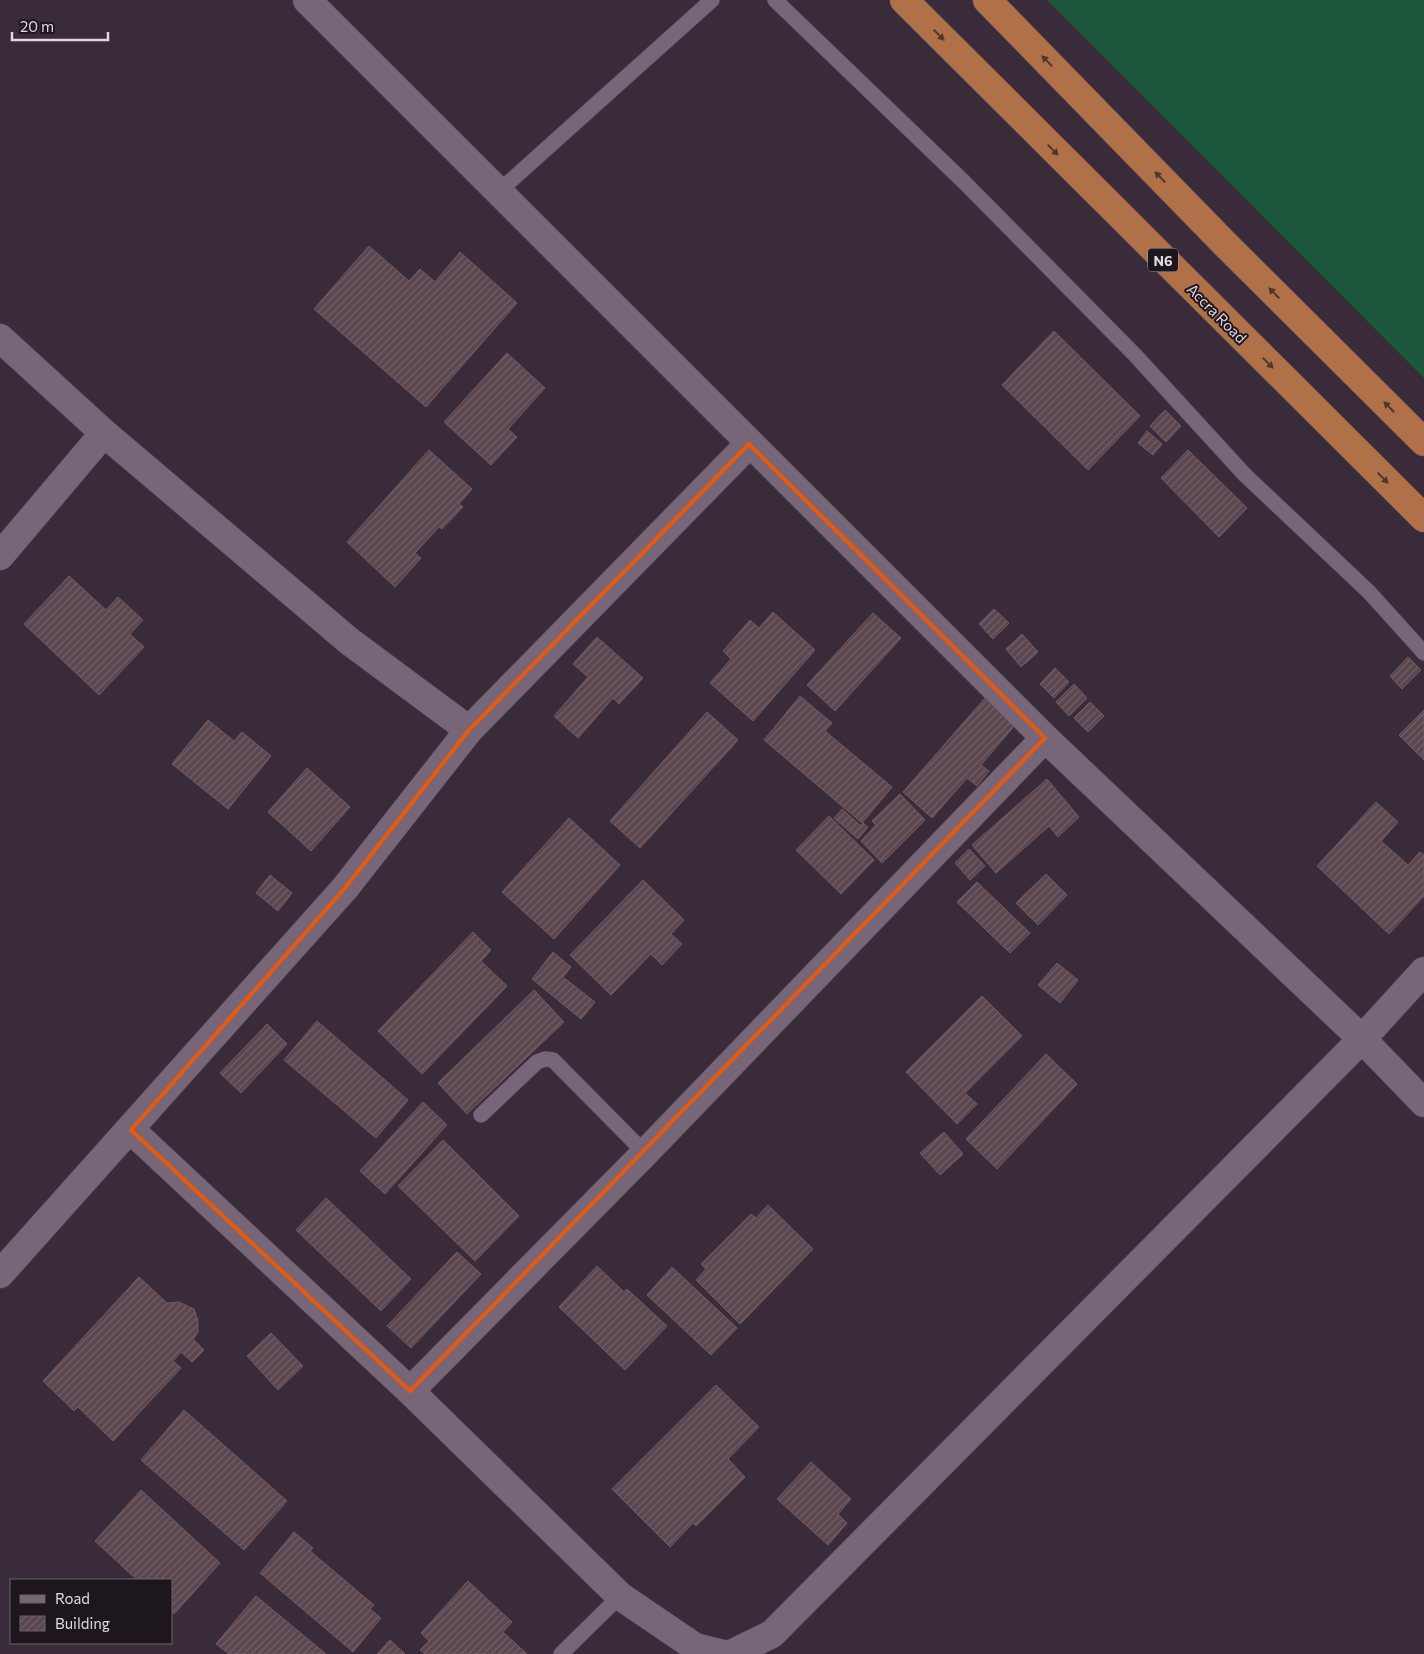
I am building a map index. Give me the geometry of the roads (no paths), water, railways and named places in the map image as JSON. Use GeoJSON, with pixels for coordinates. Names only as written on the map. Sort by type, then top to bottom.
{"type":"FeatureCollection","features":[{"type":"Feature","properties":{"kind":"highway","name":"Accra Road"},"geometry":{"type":"LineString","coordinates":[[904,0],[1424,518]]}},
{"type":"Feature","properties":{"kind":"highway"},"geometry":{"type":"LineString","coordinates":[[987,0],[1226,246],[1424,442]]}},
{"type":"Feature","properties":{"kind":"street"},"geometry":{"type":"LineString","coordinates":[[306,0],[497,193],[1046,738],[1362,1039],[1424,1103]]}},
{"type":"Feature","properties":{"kind":"street"},"geometry":{"type":"LineString","coordinates":[[0,338],[104,433],[349,640],[469,730]]}},
{"type":"Feature","properties":{"kind":"street"},"geometry":{"type":"LineString","coordinates":[[0,556],[104,433]]}},
{"type":"Feature","properties":{"kind":"street"},"geometry":{"type":"LineString","coordinates":[[0,1274],[131,1130],[345,888],[469,730],[749,444]]}},
{"type":"Feature","properties":{"kind":"street"},"geometry":{"type":"LineString","coordinates":[[410,1391],[645,1153],[1046,738]]}},
{"type":"Feature","properties":{"kind":"street"},"geometry":{"type":"LineString","coordinates":[[731,1654],[772,1634],[1362,1039],[1424,971]]}},
{"type":"Feature","properties":{"kind":"street"},"geometry":{"type":"LineString","coordinates":[[131,1130],[410,1391],[620,1596],[695,1647],[724,1654]]}},
{"type":"Feature","properties":{"kind":"lane"},"geometry":{"type":"LineString","coordinates":[[497,193],[712,0]]}},
{"type":"Feature","properties":{"kind":"lane"},"geometry":{"type":"LineString","coordinates":[[775,0],[964,182],[1134,355],[1245,475],[1369,592],[1424,652]]}},
{"type":"Feature","properties":{"kind":"lane"},"geometry":{"type":"LineString","coordinates":[[481,1115],[537,1062],[545,1059],[553,1060],[645,1153]]}},
{"type":"Feature","properties":{"kind":"lane"},"geometry":{"type":"LineString","coordinates":[[561,1654],[620,1596]]}}]}
